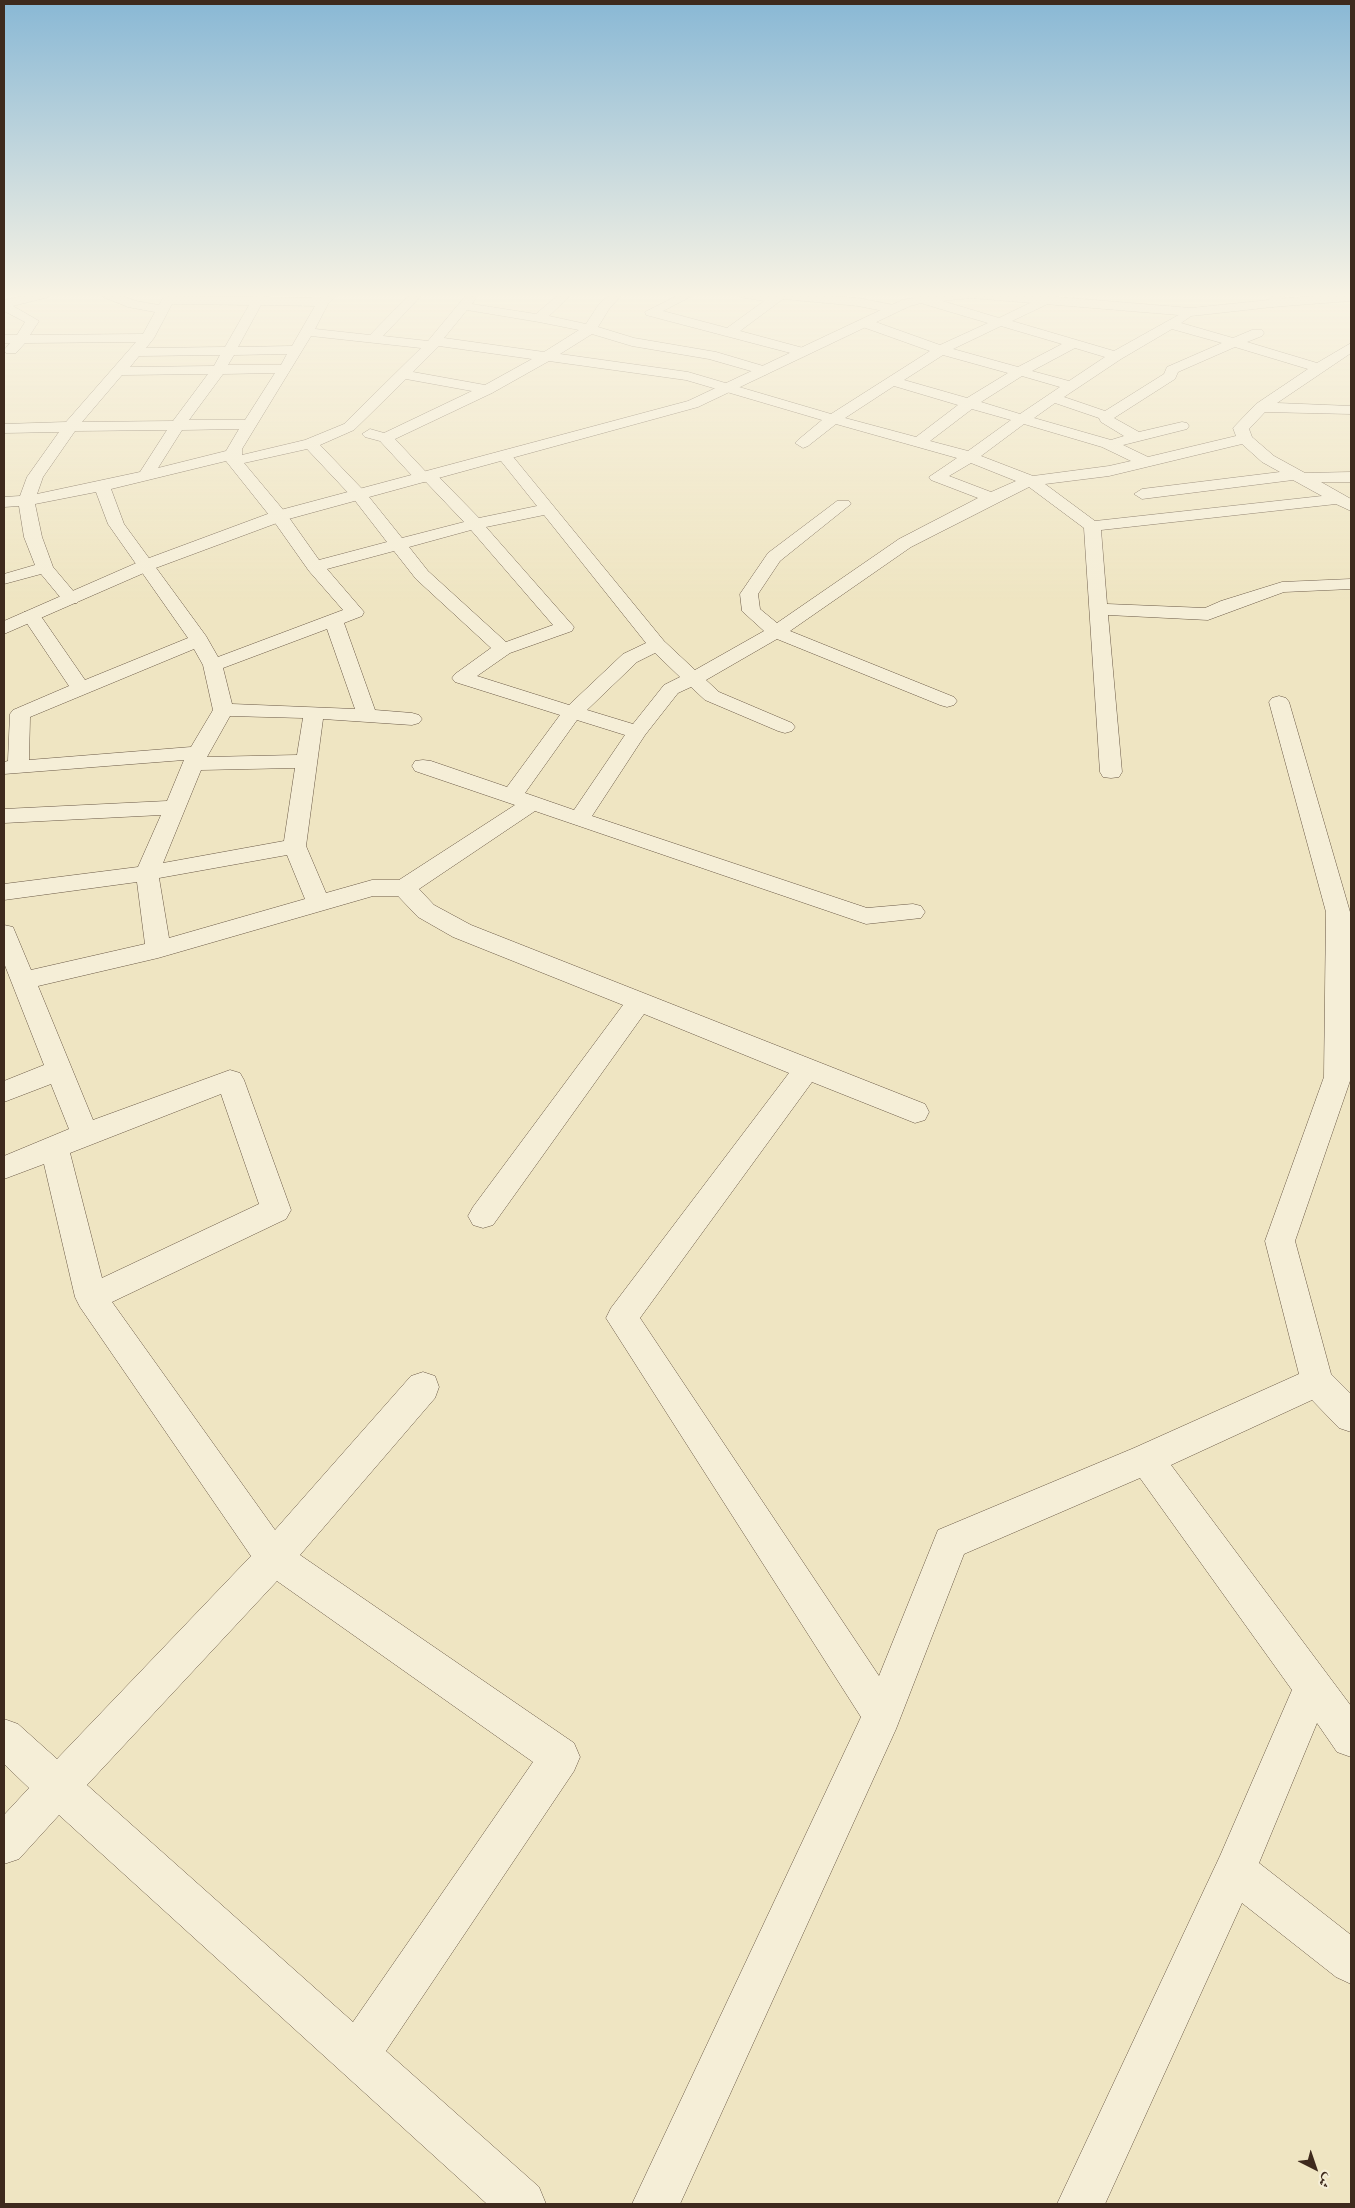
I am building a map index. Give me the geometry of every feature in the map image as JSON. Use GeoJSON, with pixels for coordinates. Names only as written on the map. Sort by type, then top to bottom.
{"type":"FeatureCollection","features":[{"type":"Feature","properties":{"kind":"street"},"geometry":{"type":"LineString","coordinates":[[71,599],[46,568],[33,537],[26,501],[35,477],[70,427],[96,397]]}},
{"type":"Feature","properties":{"kind":"street"},"geometry":{"type":"LineString","coordinates":[[145,476],[177,426],[199,397]]}},
{"type":"Feature","properties":{"kind":"street"},"geometry":{"type":"LineString","coordinates":[[214,665],[355,612],[315,566],[234,458],[234,449],[266,397]]}},
{"type":"Feature","properties":{"kind":"street"},"geometry":{"type":"LineString","coordinates":[[4,502],[26,501],[310,444],[348,427],[379,397]]}},
{"type":"Feature","properties":{"kind":"street"},"geometry":{"type":"LineString","coordinates":[[386,438],[472,397]]}},
{"type":"Feature","properties":{"kind":"street"},"geometry":{"type":"LineString","coordinates":[[4,628],[147,565],[279,516],[693,404],[709,397]]}},
{"type":"Feature","properties":{"kind":"street"},"geometry":{"type":"LineString","coordinates":[[756,397],[970,457],[1031,481],[1092,526],[1346,502]]}},
{"type":"Feature","properties":{"kind":"street"},"geometry":{"type":"LineString","coordinates":[[803,443],[834,419],[868,397]]}},
{"type":"Feature","properties":{"kind":"street"},"geometry":{"type":"LineString","coordinates":[[949,397],[1107,444],[1146,462]]}},
{"type":"Feature","properties":{"kind":"street"},"geometry":{"type":"LineString","coordinates":[[918,443],[979,397]]}},
{"type":"Feature","properties":{"kind":"street"},"geometry":{"type":"LineString","coordinates":[[1107,416],[1137,397]]}},
{"type":"Feature","properties":{"kind":"street"},"geometry":{"type":"LineString","coordinates":[[1276,397],[1261,407],[1241,428],[1245,439],[1268,459],[1346,502]]}},
{"type":"Feature","properties":{"kind":"street"},"geometry":{"type":"LineString","coordinates":[[992,498],[937,476],[970,457],[1053,398],[1107,416]]}},
{"type":"Feature","properties":{"kind":"street"},"geometry":{"type":"LineString","coordinates":[[1261,407],[1351,410]]}},
{"type":"Feature","properties":{"kind":"street"},"geometry":{"type":"LineString","coordinates":[[1107,416],[1106,419],[1136,437]]}},
{"type":"Feature","properties":{"kind":"street"},"geometry":{"type":"LineString","coordinates":[[4,428],[249,424]]}},
{"type":"Feature","properties":{"kind":"street"},"geometry":{"type":"LineString","coordinates":[[1107,444],[1182,426]]}},
{"type":"Feature","properties":{"kind":"street"},"geometry":{"type":"LineString","coordinates":[[348,427],[386,438],[475,524],[565,627],[503,649],[462,678],[637,732]]}},
{"type":"Feature","properties":{"kind":"street"},"geometry":{"type":"LineString","coordinates":[[578,820],[637,732],[671,689],[693,679],[776,632],[905,544],[1013,487],[1031,481],[1109,471],[1245,439]]}},
{"type":"Feature","properties":{"kind":"street"},"geometry":{"type":"LineString","coordinates":[[310,444],[359,495],[422,574],[503,649]]}},
{"type":"Feature","properties":{"kind":"street"},"geometry":{"type":"LineString","coordinates":[[505,456],[656,645],[712,696],[785,727]]}},
{"type":"Feature","properties":{"kind":"street"},"geometry":{"type":"LineString","coordinates":[[1109,471],[1175,517]]}},
{"type":"Feature","properties":{"kind":"street"},"geometry":{"type":"LineString","coordinates":[[1142,494],[1297,476],[1351,477]]}},
{"type":"Feature","properties":{"kind":"street"},"geometry":{"type":"LineString","coordinates":[[102,486],[116,524],[147,565],[214,665],[223,710],[196,758],[147,873],[158,950]]}},
{"type":"Feature","properties":{"kind":"street"},"geometry":{"type":"LineString","coordinates":[[843,504],[774,557],[749,594],[752,611],[776,632],[947,701]]}},
{"type":"Feature","properties":{"kind":"street"},"geometry":{"type":"LineString","coordinates":[[315,566],[475,524],[548,509]]}},
{"type":"Feature","properties":{"kind":"street"},"geometry":{"type":"LineString","coordinates":[[1092,526],[1111,772]]}},
{"type":"Feature","properties":{"kind":"street"},"geometry":{"type":"LineString","coordinates":[[4,580],[46,568]]}},
{"type":"Feature","properties":{"kind":"street"},"geometry":{"type":"LineString","coordinates":[[1098,609],[1208,614],[1227,605],[1282,587],[1351,584]]}},
{"type":"Feature","properties":{"kind":"street"},"geometry":{"type":"LineString","coordinates":[[31,616],[81,689]]}},
{"type":"Feature","properties":{"kind":"street"},"geometry":{"type":"LineString","coordinates":[[334,621],[367,715]]}},
{"type":"Feature","properties":{"kind":"street"},"geometry":{"type":"LineString","coordinates":[[199,640],[20,714],[11,767],[196,758],[307,761]]}},
{"type":"Feature","properties":{"kind":"street"},"geometry":{"type":"LineString","coordinates":[[22,981],[158,950],[372,888],[404,888],[521,800],[572,713],[630,658],[656,645]]}},
{"type":"Feature","properties":{"kind":"street"},"geometry":{"type":"LineString","coordinates":[[1279,702],[1344,913],[1338,1077],[1280,1241],[1317,1382],[1351,1417]]}},
{"type":"Feature","properties":{"kind":"street"},"geometry":{"type":"LineString","coordinates":[[223,710],[314,712],[412,719]]}},
{"type":"Feature","properties":{"kind":"street"},"geometry":{"type":"LineString","coordinates":[[314,712],[295,846],[318,903]]}},
{"type":"Feature","properties":{"kind":"street"},"geometry":{"type":"LineString","coordinates":[[423,766],[866,916],[913,912]]}},
{"type":"Feature","properties":{"kind":"street"},"geometry":{"type":"LineString","coordinates":[[4,816],[175,807]]}},
{"type":"Feature","properties":{"kind":"street"},"geometry":{"type":"LineString","coordinates":[[4,892],[147,873],[295,846]]}},
{"type":"Feature","properties":{"kind":"street"},"geometry":{"type":"LineString","coordinates":[[404,888],[426,911],[462,931],[915,1112]]}},
{"type":"Feature","properties":{"kind":"street"},"geometry":{"type":"LineString","coordinates":[[6,949],[22,981],[59,1070],[91,1297],[274,1558],[560,1756],[358,2056]]}},
{"type":"Feature","properties":{"kind":"street"},"geometry":{"type":"LineString","coordinates":[[483,1216],[639,1002]]}},
{"type":"Feature","properties":{"kind":"street"},"geometry":{"type":"LineString","coordinates":[[807,1069],[622,1318],[882,1715]]}},
{"type":"Feature","properties":{"kind":"street"},"geometry":{"type":"LineString","coordinates":[[4,1092],[59,1070]]}},
{"type":"Feature","properties":{"kind":"street"},"geometry":{"type":"LineString","coordinates":[[4,1168],[69,1141],[230,1080],[276,1210],[91,1297]]}},
{"type":"Feature","properties":{"kind":"street"},"geometry":{"type":"LineString","coordinates":[[656,2204],[882,1715],[951,1542],[1146,1459],[1317,1382]]}},
{"type":"Feature","properties":{"kind":"street"},"geometry":{"type":"LineString","coordinates":[[4,1844],[274,1558],[423,1387]]}},
{"type":"Feature","properties":{"kind":"street"},"geometry":{"type":"LineString","coordinates":[[1146,1459],[1351,1738]]}},
{"type":"Feature","properties":{"kind":"street"},"geometry":{"type":"LineString","coordinates":[[1081,2204],[1235,1871],[1313,1686]]}},
{"type":"Feature","properties":{"kind":"street"},"geometry":{"type":"LineString","coordinates":[[4,1738],[59,1785],[522,2204]]}},
{"type":"Feature","properties":{"kind":"street"},"geometry":{"type":"LineString","coordinates":[[1235,1871],[1351,1962]]}}]}
